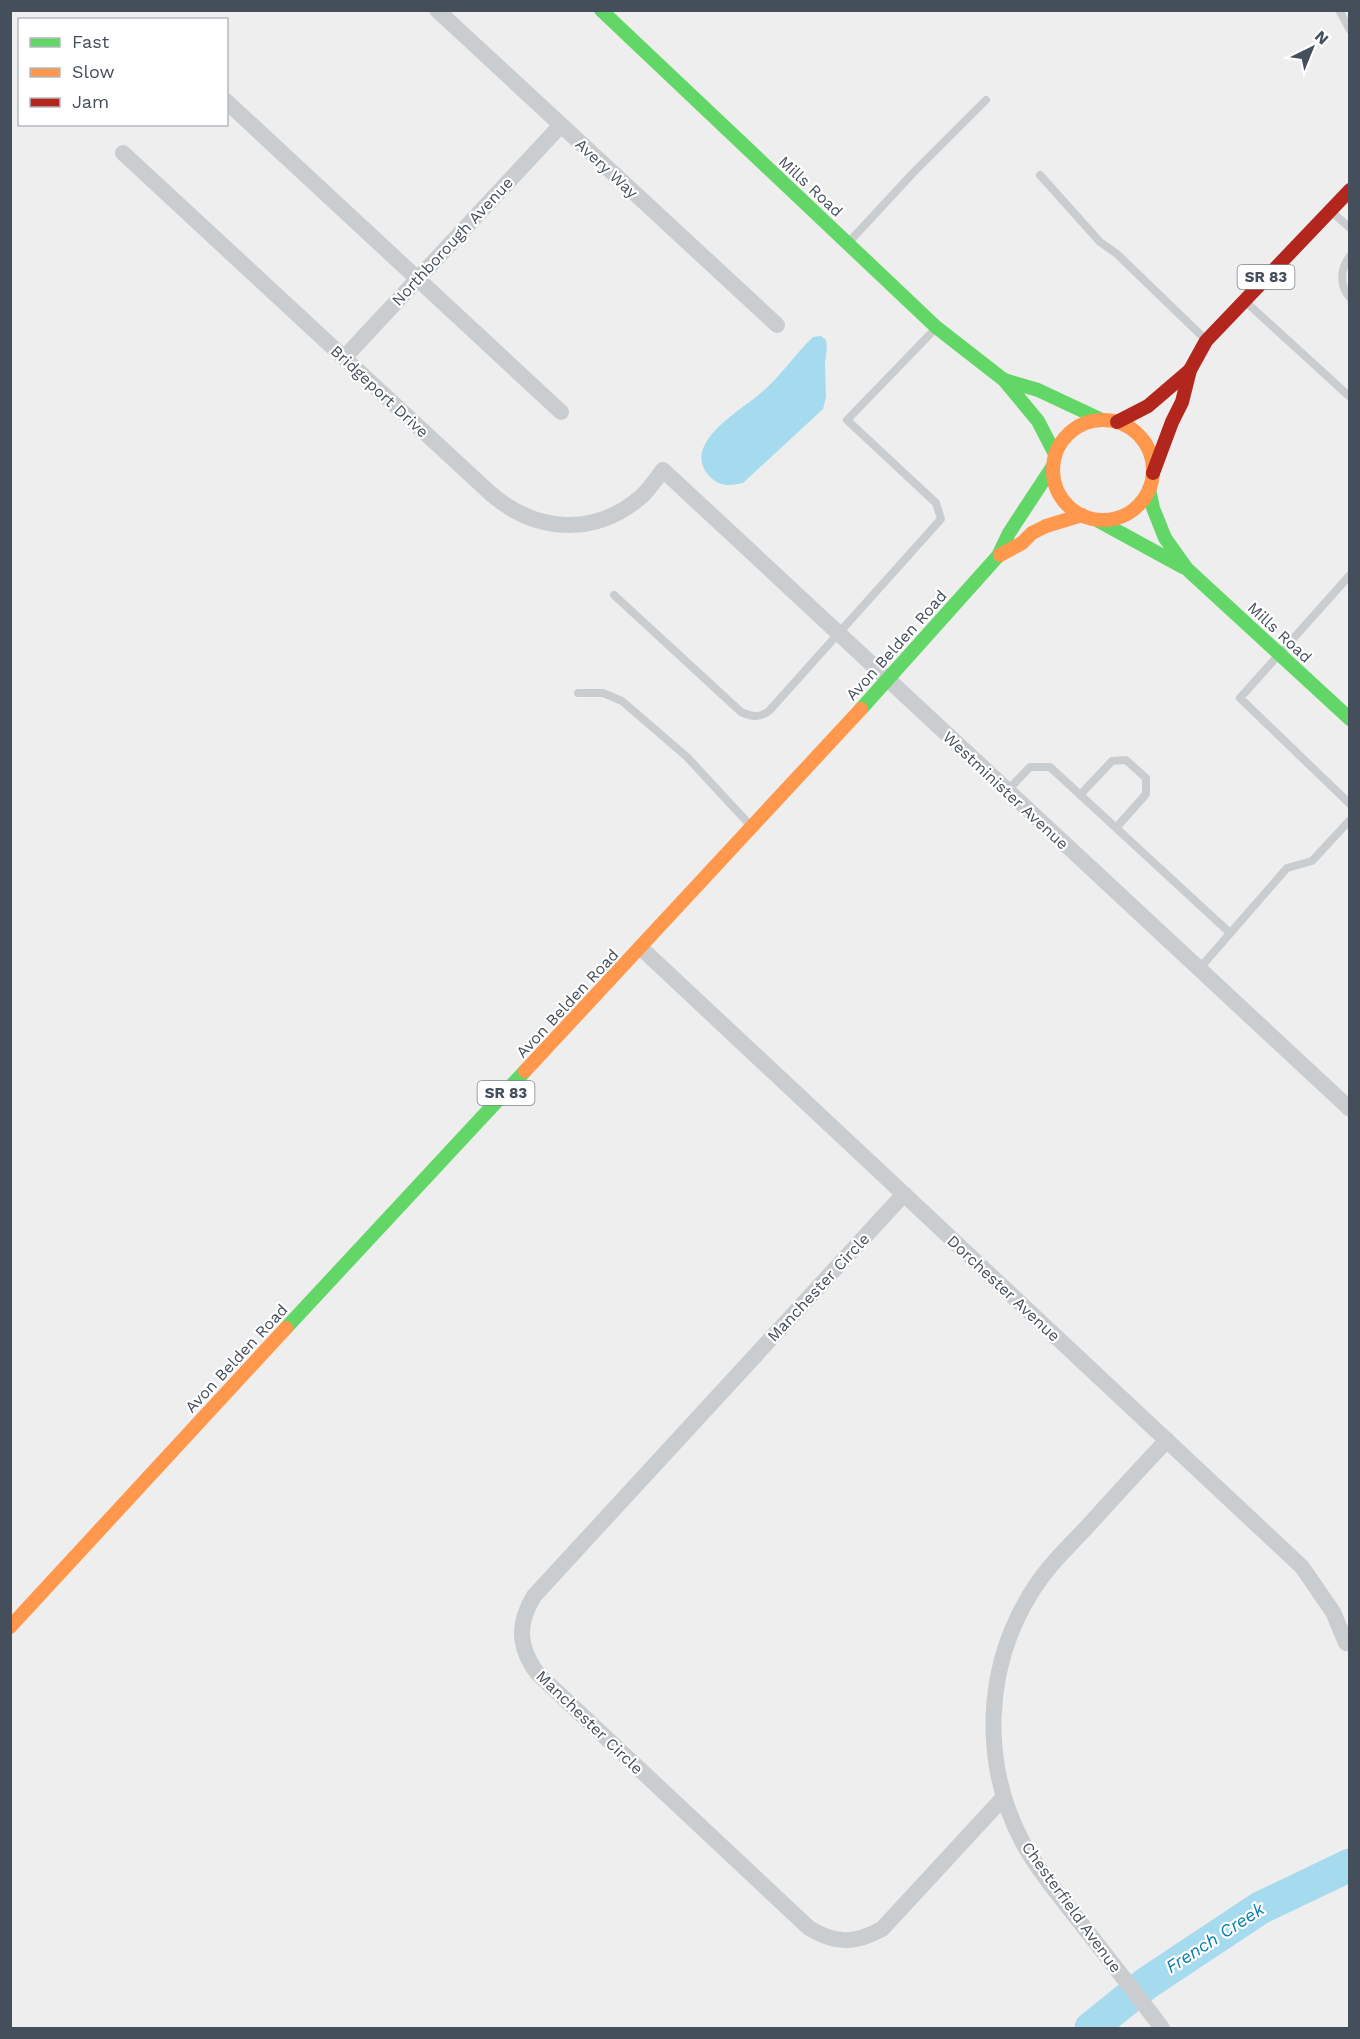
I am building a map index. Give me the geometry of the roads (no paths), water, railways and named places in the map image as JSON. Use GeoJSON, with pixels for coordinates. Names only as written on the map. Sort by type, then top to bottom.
{"type":"FeatureCollection","features":[{"type":"Feature","properties":{"kind":"main road","name":"Mills Road"},"geometry":{"type":"LineString","coordinates":[[601,10],[936,327],[1004,380],[1038,421],[1054,460]]}},
{"type":"Feature","properties":{"kind":"main road","name":"SR 83"},"geometry":{"type":"LineString","coordinates":[[1153,473],[1182,402],[1190,370],[1206,341],[1350,190]]}},
{"type":"Feature","properties":{"kind":"main road","name":"SR 83"},"geometry":{"type":"LineString","coordinates":[[1117,422],[1129,418],[1155,402],[1190,370]]}},
{"type":"Feature","properties":{"kind":"main road","name":"Mills Road"},"geometry":{"type":"LineString","coordinates":[[1004,380],[1038,390],[1102,420]]}},
{"type":"Feature","properties":{"kind":"main road"},"geometry":{"type":"LineString","coordinates":[[1102,420],[1117,422],[1132,429],[1144,441],[1151,456],[1153,473],[1149,489],[1141,503],[1129,513],[1114,519],[1097,520],[1070,508],[1060,497],[1055,483],[1054,460],[1062,440],[1073,430],[1087,423],[1102,420]]}},
{"type":"Feature","properties":{"kind":"main road","name":"Avon Belden Road"},"geometry":{"type":"LineString","coordinates":[[10,1627],[888,680],[998,556],[1054,460]]}},
{"type":"Feature","properties":{"kind":"main road","name":"Mills Road"},"geometry":{"type":"LineString","coordinates":[[1149,489],[1165,538],[1187,569],[1350,719]]}},
{"type":"Feature","properties":{"kind":"main road","name":"Avon Belden Road"},"geometry":{"type":"LineString","coordinates":[[998,556],[1022,543],[1032,532],[1082,515]]}},
{"type":"Feature","properties":{"kind":"main road","name":"Mills Road"},"geometry":{"type":"LineString","coordinates":[[1097,520],[1187,569]]}},
{"type":"Feature","properties":{"kind":"street","name":"Avery Way"},"geometry":{"type":"LineString","coordinates":[[437,10],[777,325]]}},
{"type":"Feature","properties":{"kind":"street"},"geometry":{"type":"LineString","coordinates":[[228,103],[561,412]]}},
{"type":"Feature","properties":{"kind":"street","name":"Northborough Avenue"},"geometry":{"type":"LineString","coordinates":[[344,358],[561,125]]}},
{"type":"Feature","properties":{"kind":"street","name":"Bridgeport Drive"},"geometry":{"type":"LineString","coordinates":[[123,153],[502,504],[535,521],[579,525],[604,519],[619,511],[643,495],[663,470]]}},
{"type":"Feature","properties":{"kind":"street","name":"Westminister Avenue"},"geometry":{"type":"LineString","coordinates":[[663,470],[1350,1109]]}},
{"type":"Feature","properties":{"kind":"street","name":"Dorchester Avenue"},"geometry":{"type":"LineString","coordinates":[[641,948],[1302,1567],[1333,1612],[1346,1643]]}},
{"type":"Feature","properties":{"kind":"street","name":"Manchester Circle"},"geometry":{"type":"LineString","coordinates":[[904,1194],[534,1596],[525,1609],[522,1645],[528,1660],[537,1672],[809,1928],[822,1936],[837,1940],[853,1940],[882,1929],[1004,1797]]}},
{"type":"Feature","properties":{"kind":"street","name":"Chesterfield Avenue"},"geometry":{"type":"LineString","coordinates":[[1162,2028],[1031,1856],[1019,1834],[1004,1797],[995,1750],[993,1705],[999,1672],[1012,1630],[1032,1592],[1044,1574],[1167,1440]]}},
{"type":"Feature","properties":{"kind":"lane"},"geometry":{"type":"LineString","coordinates":[[1339,10],[1350,30]]}},
{"type":"Feature","properties":{"kind":"lane"},"geometry":{"type":"LineString","coordinates":[[848,244],[913,173],[986,99]]}},
{"type":"Feature","properties":{"kind":"lane"},"geometry":{"type":"LineString","coordinates":[[1040,175],[1100,242],[1117,254],[1206,341]]}},
{"type":"Feature","properties":{"kind":"lane"},"geometry":{"type":"LineString","coordinates":[[1330,210],[1350,228]]}},
{"type":"Feature","properties":{"kind":"lane"},"geometry":{"type":"LineString","coordinates":[[1350,256],[1343,264],[1341,280],[1350,298]]}},
{"type":"Feature","properties":{"kind":"lane"},"geometry":{"type":"LineString","coordinates":[[1245,300],[1350,397]]}},
{"type":"Feature","properties":{"kind":"lane"},"geometry":{"type":"LineString","coordinates":[[614,595],[741,712],[755,716],[769,711],[941,519],[936,503],[847,420],[936,327]]}},
{"type":"Feature","properties":{"kind":"lane"},"geometry":{"type":"LineString","coordinates":[[1350,575],[1240,698],[1350,804]]}},
{"type":"Feature","properties":{"kind":"lane"},"geometry":{"type":"LineString","coordinates":[[578,693],[603,693],[622,701],[687,757],[752,827]]}},
{"type":"Feature","properties":{"kind":"lane"},"geometry":{"type":"LineString","coordinates":[[1080,795],[1112,761],[1126,760],[1146,778],[1146,794],[1116,828]]}},
{"type":"Feature","properties":{"kind":"lane"},"geometry":{"type":"LineString","coordinates":[[1007,791],[1030,767],[1050,767],[1230,933]]}},
{"type":"Feature","properties":{"kind":"lane"},"geometry":{"type":"LineString","coordinates":[[1199,969],[1287,868],[1312,861],[1350,820]]}},
{"type":"Feature","properties":{"kind":"water"},"geometry":{"type":"Polygon","coordinates":[[[821,336],[826,340],[827,347],[826,397],[823,409],[743,483],[725,485],[713,480],[702,464],[702,451],[717,428],[769,386],[813,337],[821,336]]]}},
{"type":"Feature","properties":{"kind":"waterway","name":"French Creek"},"geometry":{"type":"LineString","coordinates":[[1091,2028],[1147,1983],[1260,1908],[1350,1865]]}}]}
